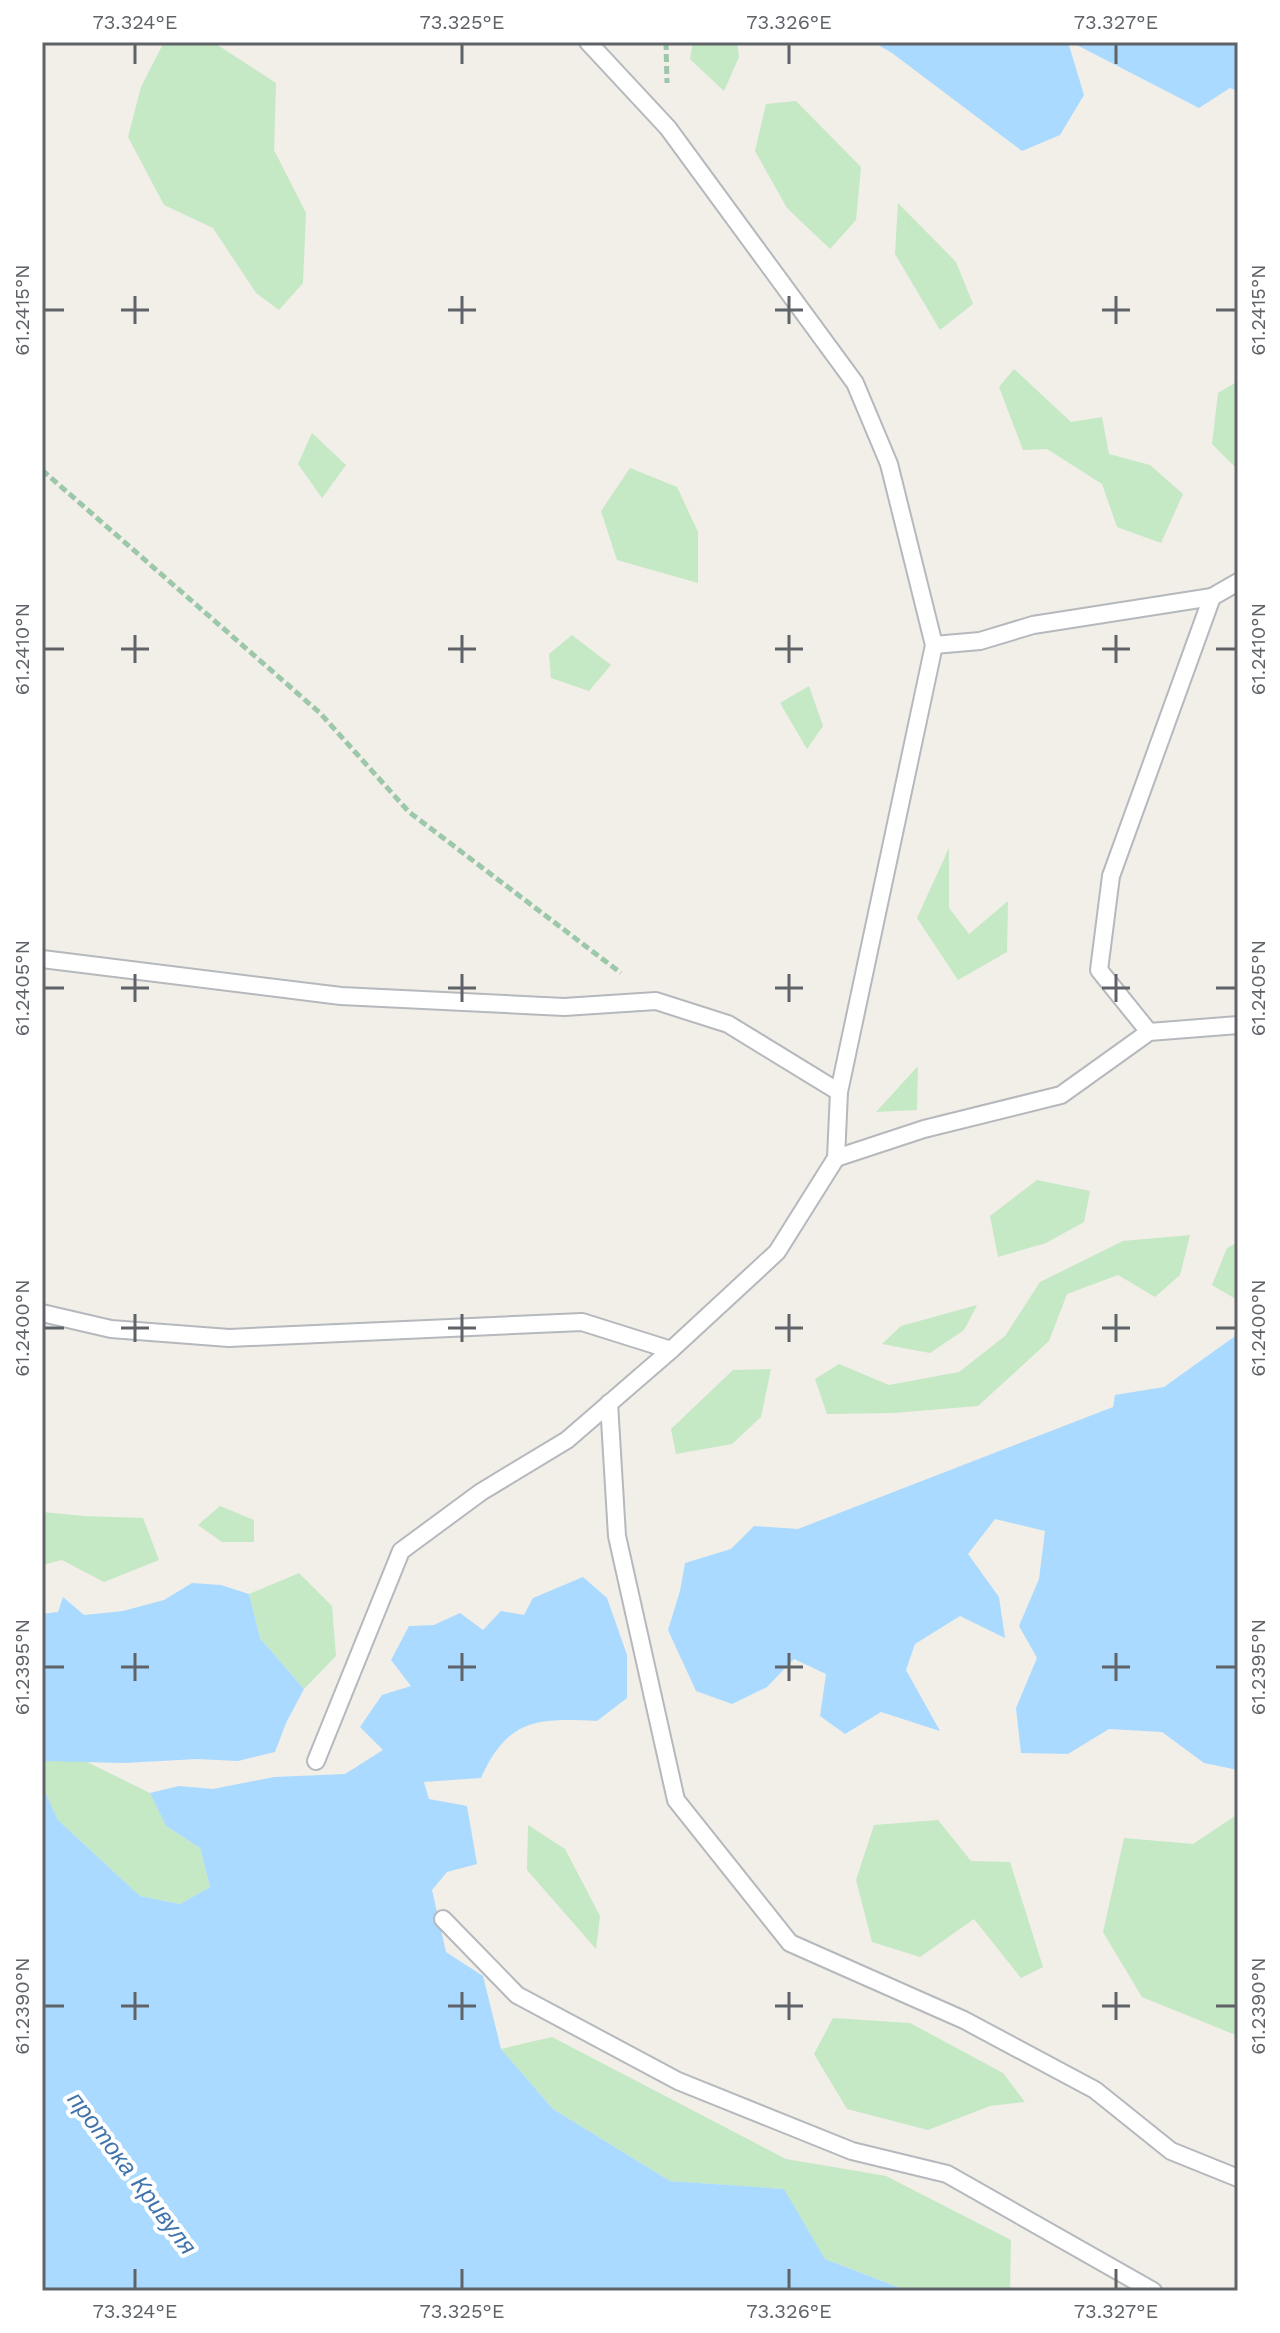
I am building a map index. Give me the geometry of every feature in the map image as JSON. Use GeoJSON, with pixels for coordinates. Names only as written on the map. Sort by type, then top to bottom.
{"type":"FeatureCollection","features":[{"type":"Feature","properties":{"kind":"lane"},"geometry":{"type":"LineString","coordinates":[[316,1761],[401,1551],[481,1492],[567,1440],[671,1350],[777,1252],[836,1158],[839,1092],[934,645],[889,464],[855,383],[668,128],[588,42]]}},
{"type":"Feature","properties":{"kind":"lane"},"geometry":{"type":"LineString","coordinates":[[934,645],[980,641],[1033,625],[1212,597],[1238,582]]}},
{"type":"Feature","properties":{"kind":"lane"},"geometry":{"type":"LineString","coordinates":[[1149,1032],[1099,970],[1111,876],[1212,597]]}},
{"type":"Feature","properties":{"kind":"lane"},"geometry":{"type":"LineString","coordinates":[[42,959],[341,996],[564,1007],[656,1001],[728,1024],[839,1092]]}},
{"type":"Feature","properties":{"kind":"lane"},"geometry":{"type":"LineString","coordinates":[[836,1158],[924,1129],[1061,1095],[1149,1032],[1238,1025]]}},
{"type":"Feature","properties":{"kind":"lane"},"geometry":{"type":"LineString","coordinates":[[42,1313],[111,1329],[229,1338],[582,1322],[671,1350]]}},
{"type":"Feature","properties":{"kind":"lane"},"geometry":{"type":"LineString","coordinates":[[609,1403],[617,1536],[676,1800],[790,1943],[990,2034],[1095,2090],[1171,2151],[1238,2178]]}},
{"type":"Feature","properties":{"kind":"lane"},"geometry":{"type":"LineString","coordinates":[[443,1919],[517,1995],[678,2081],[852,2151],[947,2174],[1153,2291]]}},
{"type":"Feature","properties":{"kind":"path"},"geometry":{"type":"LineString","coordinates":[[42,470],[320,713],[409,812],[656,1001]]}},
{"type":"Feature","properties":{"kind":"green space"},"geometry":{"type":"Polygon","coordinates":[[[164,42],[216,44],[276,83],[274,150],[306,213],[303,283],[279,310],[256,293],[213,228],[164,205],[128,137],[141,87],[164,42]]]}},
{"type":"Feature","properties":{"kind":"green space"},"geometry":{"type":"Polygon","coordinates":[[[693,42],[737,42],[739,57],[724,91],[690,59],[693,42]]]}},
{"type":"Feature","properties":{"kind":"green space"},"geometry":{"type":"Polygon","coordinates":[[[796,101],[861,167],[856,220],[830,249],[787,208],[755,151],[766,104],[796,101]]]}},
{"type":"Feature","properties":{"kind":"green space"},"geometry":{"type":"Polygon","coordinates":[[[898,203],[956,262],[973,304],[940,330],[895,254],[898,203]]]}},
{"type":"Feature","properties":{"kind":"green space"},"geometry":{"type":"Polygon","coordinates":[[[1014,369],[1071,422],[1102,417],[1109,454],[1150,465],[1183,494],[1161,543],[1117,527],[1102,484],[1047,449],[1023,450],[999,387],[1014,369]]]}},
{"type":"Feature","properties":{"kind":"green space"},"geometry":{"type":"Polygon","coordinates":[[[1238,381],[1236,468],[1212,444],[1218,393],[1238,381]]]}},
{"type":"Feature","properties":{"kind":"green space"},"geometry":{"type":"Polygon","coordinates":[[[312,433],[346,465],[322,498],[298,464],[312,433]]]}},
{"type":"Feature","properties":{"kind":"green space"},"geometry":{"type":"Polygon","coordinates":[[[630,468],[677,487],[698,532],[698,583],[617,560],[601,511],[630,468]]]}},
{"type":"Feature","properties":{"kind":"green space"},"geometry":{"type":"Polygon","coordinates":[[[572,635],[611,665],[589,691],[551,678],[549,654],[572,635]]]}},
{"type":"Feature","properties":{"kind":"green space"},"geometry":{"type":"Polygon","coordinates":[[[809,686],[823,726],[807,749],[780,703],[809,686]]]}},
{"type":"Feature","properties":{"kind":"green space"},"geometry":{"type":"Polygon","coordinates":[[[949,848],[949,908],[969,934],[1008,901],[1007,952],[958,980],[917,918],[949,848]]]}},
{"type":"Feature","properties":{"kind":"green space"},"geometry":{"type":"Polygon","coordinates":[[[918,1066],[917,1110],[876,1112],[918,1066]]]}},
{"type":"Feature","properties":{"kind":"green space"},"geometry":{"type":"Polygon","coordinates":[[[1037,1180],[1090,1191],[1084,1222],[1046,1243],[998,1257],[990,1216],[1037,1180]]]}},
{"type":"Feature","properties":{"kind":"green space"},"geometry":{"type":"Polygon","coordinates":[[[1190,1235],[1180,1275],[1155,1297],[1118,1275],[1067,1294],[1049,1341],[978,1406],[893,1413],[827,1414],[815,1379],[839,1364],[889,1385],[959,1372],[1005,1336],[1040,1282],[1123,1241],[1190,1235]]]}},
{"type":"Feature","properties":{"kind":"green space"},"geometry":{"type":"Polygon","coordinates":[[[1238,1242],[1238,1293],[1234,1298],[1212,1285],[1227,1248],[1238,1242]]]}},
{"type":"Feature","properties":{"kind":"green space"},"geometry":{"type":"Polygon","coordinates":[[[977,1305],[964,1330],[930,1353],[882,1344],[901,1326],[977,1305]]]}},
{"type":"Feature","properties":{"kind":"green space"},"geometry":{"type":"Polygon","coordinates":[[[771,1369],[761,1417],[732,1444],[676,1454],[671,1429],[733,1370],[771,1369]]]}},
{"type":"Feature","properties":{"kind":"green space"},"geometry":{"type":"Polygon","coordinates":[[[220,1506],[254,1520],[254,1542],[222,1542],[198,1525],[220,1506]]]}},
{"type":"Feature","properties":{"kind":"green space"},"geometry":{"type":"Polygon","coordinates":[[[42,1512],[143,1518],[159,1560],[104,1582],[62,1560],[42,1565],[42,1512]]]}},
{"type":"Feature","properties":{"kind":"green space"},"geometry":{"type":"Polygon","coordinates":[[[299,1573],[332,1606],[336,1656],[304,1689],[260,1638],[249,1594],[299,1573]]]}},
{"type":"Feature","properties":{"kind":"green space"},"geometry":{"type":"Polygon","coordinates":[[[44,1761],[85,1761],[150,1793],[166,1826],[200,1848],[210,1887],[180,1904],[140,1896],[58,1820],[42,1785],[44,1761]]]}},
{"type":"Feature","properties":{"kind":"green space"},"geometry":{"type":"Polygon","coordinates":[[[1238,1814],[1238,2036],[1142,1997],[1103,1932],[1124,1838],[1193,1844],[1238,1814]]]}},
{"type":"Feature","properties":{"kind":"green space"},"geometry":{"type":"Polygon","coordinates":[[[938,1820],[971,1861],[1010,1862],[1043,1967],[1021,1978],[974,1919],[920,1957],[872,1942],[856,1880],[874,1825],[938,1820]]]}},
{"type":"Feature","properties":{"kind":"green space"},"geometry":{"type":"Polygon","coordinates":[[[528,1825],[565,1849],[600,1916],[596,1949],[527,1870],[528,1825]]]}},
{"type":"Feature","properties":{"kind":"green space"},"geometry":{"type":"Polygon","coordinates":[[[833,2018],[910,2023],[1003,2073],[1025,2102],[990,2106],[928,2130],[847,2109],[814,2054],[833,2018]]]}},
{"type":"Feature","properties":{"kind":"green space"},"geometry":{"type":"Polygon","coordinates":[[[552,2037],[786,2159],[886,2176],[1011,2240],[1010,2286],[1013,2291],[908,2291],[825,2259],[783,2189],[670,2181],[553,2109],[501,2049],[552,2037]]]}},
{"type":"Feature","properties":{"kind":"water"},"geometry":{"type":"Polygon","coordinates":[[[873,42],[1068,42],[1084,95],[1060,135],[1022,151],[873,42]]]}},
{"type":"Feature","properties":{"kind":"water"},"geometry":{"type":"Polygon","coordinates":[[[1071,42],[1238,42],[1238,91],[1230,88],[1199,108],[1071,42]]]}},
{"type":"Feature","properties":{"kind":"water"},"geometry":{"type":"Polygon","coordinates":[[[1238,1334],[1238,1770],[1204,1763],[1162,1732],[1109,1729],[1068,1754],[1021,1753],[1016,1708],[1037,1658],[1019,1626],[1039,1579],[1045,1531],[995,1519],[968,1554],[999,1597],[1005,1638],[960,1616],[915,1644],[906,1670],[940,1731],[881,1712],[845,1734],[820,1716],[826,1674],[794,1659],[767,1687],[732,1704],[696,1691],[668,1630],[685,1563],[731,1549],[754,1526],[798,1529],[1113,1407],[1115,1395],[1164,1387],[1238,1334]]]}},
{"type":"Feature","properties":{"kind":"water","name":"протока Кривуля"},"geometry":{"type":"Polygon","coordinates":[[[583,1577],[607,1598],[627,1655],[627,1698],[597,1721],[541,1722],[514,1733],[491,1758],[481,1778],[424,1782],[429,1799],[467,1806],[477,1864],[447,1872],[432,1890],[446,1952],[483,1976],[501,2049],[553,2109],[670,2181],[784,2189],[825,2259],[908,2291],[42,2291],[42,1785],[58,1820],[140,1896],[180,1904],[210,1887],[200,1848],[166,1826],[150,1793],[179,1786],[213,1789],[274,1777],[345,1774],[383,1750],[360,1727],[382,1695],[411,1686],[391,1660],[409,1626],[434,1625],[460,1613],[483,1630],[501,1611],[524,1615],[533,1598],[583,1577]]]}},
{"type":"Feature","properties":{"kind":"water"},"geometry":{"type":"Polygon","coordinates":[[[192,1583],[221,1585],[249,1594],[260,1638],[304,1689],[275,1752],[238,1761],[44,1761],[42,1773],[42,1614],[58,1612],[63,1597],[84,1615],[123,1611],[164,1600],[192,1583]]]}}]}
